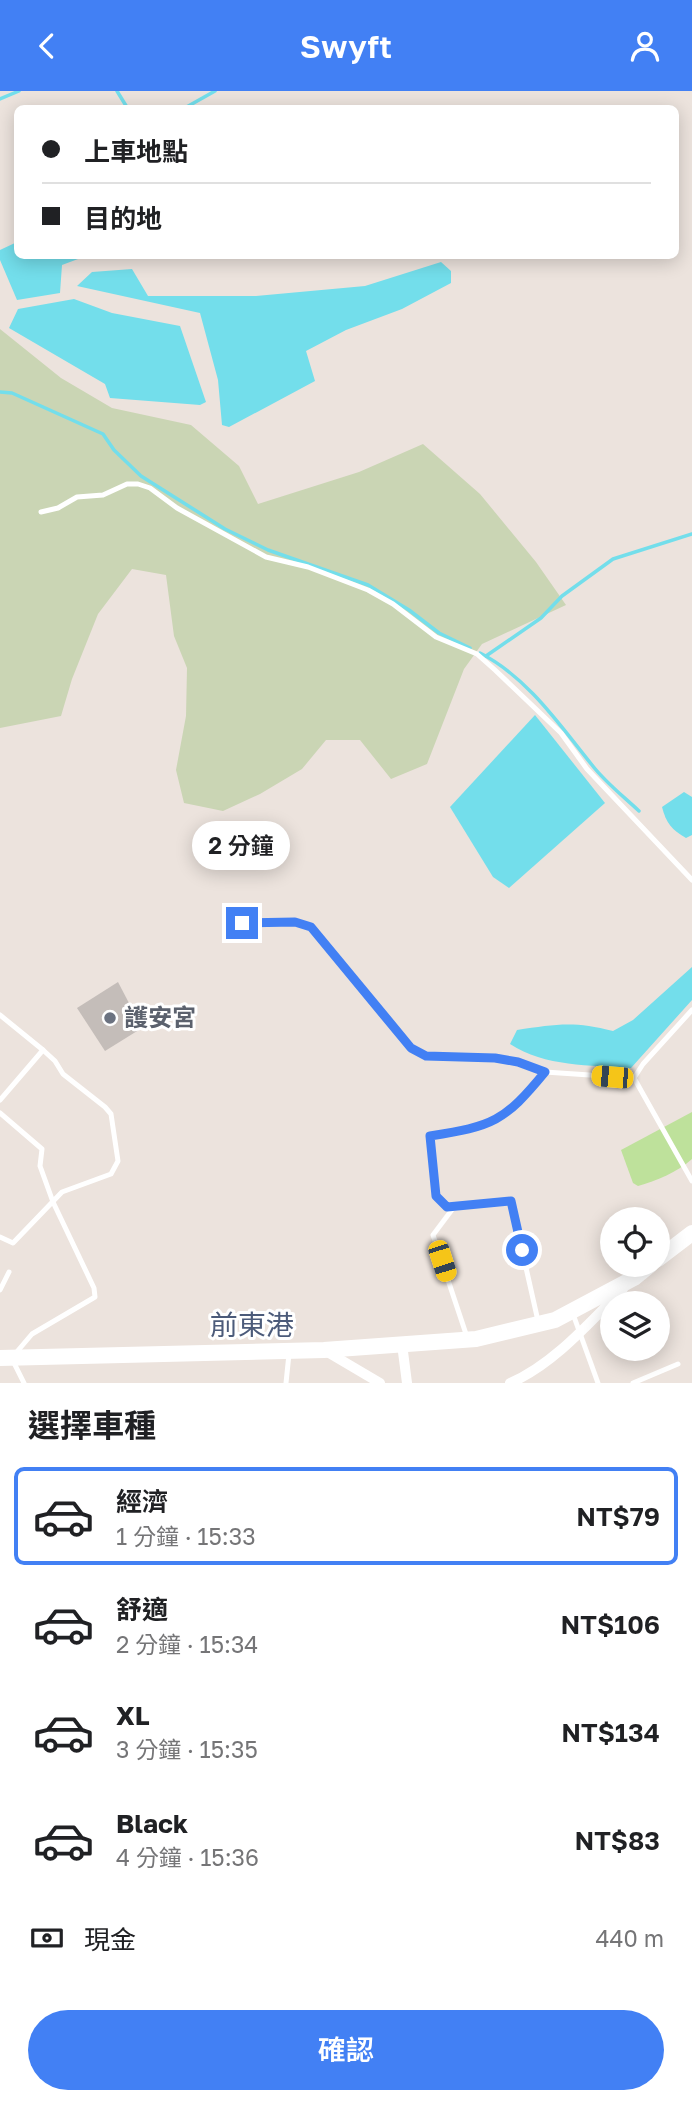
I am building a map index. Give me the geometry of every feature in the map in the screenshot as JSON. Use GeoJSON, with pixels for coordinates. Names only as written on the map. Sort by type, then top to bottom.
{"type":"FeatureCollection","features":[{"type":"Feature","properties":{"kind":"main road"},"geometry":{"type":"LineString","coordinates":[[670,1250],[692,1233]]}},
{"type":"Feature","properties":{"kind":"main road"},"geometry":{"type":"LineString","coordinates":[[5,1358],[324,1350],[468,1339],[555,1320],[634,1278]]}},
{"type":"Feature","properties":{"kind":"street"},"geometry":{"type":"LineString","coordinates":[[510,1383],[557,1352],[634,1278]]}},
{"type":"Feature","properties":{"kind":"street"},"geometry":{"type":"LineString","coordinates":[[402,1345],[407,1383]]}},
{"type":"Feature","properties":{"kind":"street"},"geometry":{"type":"LineString","coordinates":[[324,1350],[380,1383]]}},
{"type":"Feature","properties":{"kind":"lane"},"geometry":{"type":"LineString","coordinates":[[41,512],[58,508],[77,497],[103,495],[127,484],[138,484],[150,488],[177,508],[266,557],[308,567],[368,590],[394,604],[436,637],[477,654],[495,670],[561,733],[587,769],[692,880]]}},
{"type":"Feature","properties":{"kind":"lane"},"geometry":{"type":"LineString","coordinates":[[242,923],[295,922],[311,927],[411,1048],[426,1056],[495,1058],[518,1062],[545,1072],[634,1078]]}},
{"type":"Feature","properties":{"kind":"lane"},"geometry":{"type":"LineString","coordinates":[[634,1078],[643,1064],[692,1010]]}},
{"type":"Feature","properties":{"kind":"lane"},"geometry":{"type":"LineString","coordinates":[[0,1015],[55,1061],[62,1074],[111,1114],[118,1161],[111,1174],[62,1192],[13,1243],[0,1237]]}},
{"type":"Feature","properties":{"kind":"lane"},"geometry":{"type":"LineString","coordinates":[[0,1100],[43,1050]]}},
{"type":"Feature","properties":{"kind":"lane"},"geometry":{"type":"LineString","coordinates":[[538,1324],[511,1201],[447,1207],[436,1196],[430,1136],[478,1128],[501,1117],[521,1101],[545,1072]]}},
{"type":"Feature","properties":{"kind":"lane"},"geometry":{"type":"LineString","coordinates":[[634,1078],[692,1181]]}},
{"type":"Feature","properties":{"kind":"lane"},"geometry":{"type":"LineString","coordinates":[[0,1113],[42,1150],[40,1166],[53,1202],[94,1288],[95,1297],[32,1334],[5,1358],[24,1383]]}},
{"type":"Feature","properties":{"kind":"lane"},"geometry":{"type":"LineString","coordinates":[[454,1207],[433,1235],[468,1339]]}},
{"type":"Feature","properties":{"kind":"lane"},"geometry":{"type":"LineString","coordinates":[[0,1290],[9,1272]]}},
{"type":"Feature","properties":{"kind":"lane"},"geometry":{"type":"LineString","coordinates":[[572,1311],[598,1383]]}},
{"type":"Feature","properties":{"kind":"lane"},"geometry":{"type":"LineString","coordinates":[[286,1383],[290,1351]]}},
{"type":"Feature","properties":{"kind":"lane"},"geometry":{"type":"LineString","coordinates":[[633,1383],[678,1364]]}},
{"type":"Feature","properties":{"kind":"green space"},"geometry":{"type":"Polygon","coordinates":[[[0,329],[61,378],[112,408],[191,425],[239,466],[258,504],[359,472],[423,444],[480,494],[536,562],[566,605],[482,644],[464,669],[427,764],[391,779],[360,740],[326,740],[302,769],[260,794],[223,811],[184,803],[176,770],[186,716],[187,668],[174,636],[166,575],[132,569],[98,614],[72,679],[61,716],[0,728],[0,329]]]}},
{"type":"Feature","properties":{"kind":"green space"},"geometry":{"type":"Polygon","coordinates":[[[692,1112],[692,1159],[660,1179],[638,1186],[633,1183],[621,1150],[692,1112]]]}},
{"type":"Feature","properties":{"kind":"water"},"geometry":{"type":"Polygon","coordinates":[[[14,243],[14,259],[78,259],[62,265],[60,293],[17,300],[0,260],[0,250],[14,243]]]}},
{"type":"Feature","properties":{"kind":"water"},"geometry":{"type":"Polygon","coordinates":[[[441,262],[451,271],[451,283],[402,309],[346,330],[306,351],[315,381],[229,427],[222,425],[218,380],[200,313],[77,286],[92,272],[132,269],[148,296],[256,296],[365,286],[441,262]]]}},
{"type":"Feature","properties":{"kind":"water"},"geometry":{"type":"Polygon","coordinates":[[[74,299],[112,313],[180,326],[206,402],[200,405],[110,398],[105,384],[9,328],[18,309],[74,299]]]}},
{"type":"Feature","properties":{"kind":"water"},"geometry":{"type":"Polygon","coordinates":[[[535,715],[605,803],[509,888],[493,877],[450,807],[535,715]]]}},
{"type":"Feature","properties":{"kind":"water"},"geometry":{"type":"Polygon","coordinates":[[[684,792],[692,797],[692,835],[686,838],[670,825],[662,807],[684,792]]]}},
{"type":"Feature","properties":{"kind":"water"},"geometry":{"type":"Polygon","coordinates":[[[692,967],[692,1000],[631,1068],[553,1061],[524,1052],[510,1044],[517,1030],[543,1026],[576,1025],[613,1031],[633,1020],[692,967]]]}},
{"type":"Feature","properties":{"kind":"building","name":"護安宮"},"geometry":{"type":"Polygon","coordinates":[[[118,982],[142,1028],[105,1051],[77,1008],[118,982]]]}},
{"type":"Feature","properties":{"kind":"waterway"},"geometry":{"type":"LineString","coordinates":[[0,99],[19,91]]}},
{"type":"Feature","properties":{"kind":"waterway"},"geometry":{"type":"LineString","coordinates":[[117,91],[126,105]]}},
{"type":"Feature","properties":{"kind":"waterway"},"geometry":{"type":"LineString","coordinates":[[190,105],[215,91]]}},
{"type":"Feature","properties":{"kind":"waterway"},"geometry":{"type":"LineString","coordinates":[[0,392],[12,393],[103,434],[114,450],[141,476],[225,529],[268,550],[368,585],[409,610],[439,633],[470,648]]}},
{"type":"Feature","properties":{"kind":"waterway"},"geometry":{"type":"LineString","coordinates":[[486,656],[541,618],[562,596],[613,559],[692,534]]}},
{"type":"Feature","properties":{"kind":"waterway"},"geometry":{"type":"LineString","coordinates":[[480,653],[497,663],[527,688],[597,771],[639,811]]}},
{"type":"Feature","properties":{"kind":"place","name":"護安宮"},"geometry":{"type":"Point","coordinates":[110,1018]}},
{"type":"Feature","properties":{"kind":"district","name":"前東港"},"geometry":{"type":"Point","coordinates":[252,1325]}},
{"type":"Feature","properties":{"kind":"route"},"geometry":{"type":"LineString","coordinates":[[242,923],[295,922],[311,927],[411,1048],[426,1056],[495,1058],[518,1062],[545,1072],[521,1101],[501,1117],[478,1128],[430,1136],[436,1196],[447,1207],[511,1201],[522,1250]]}}]}
